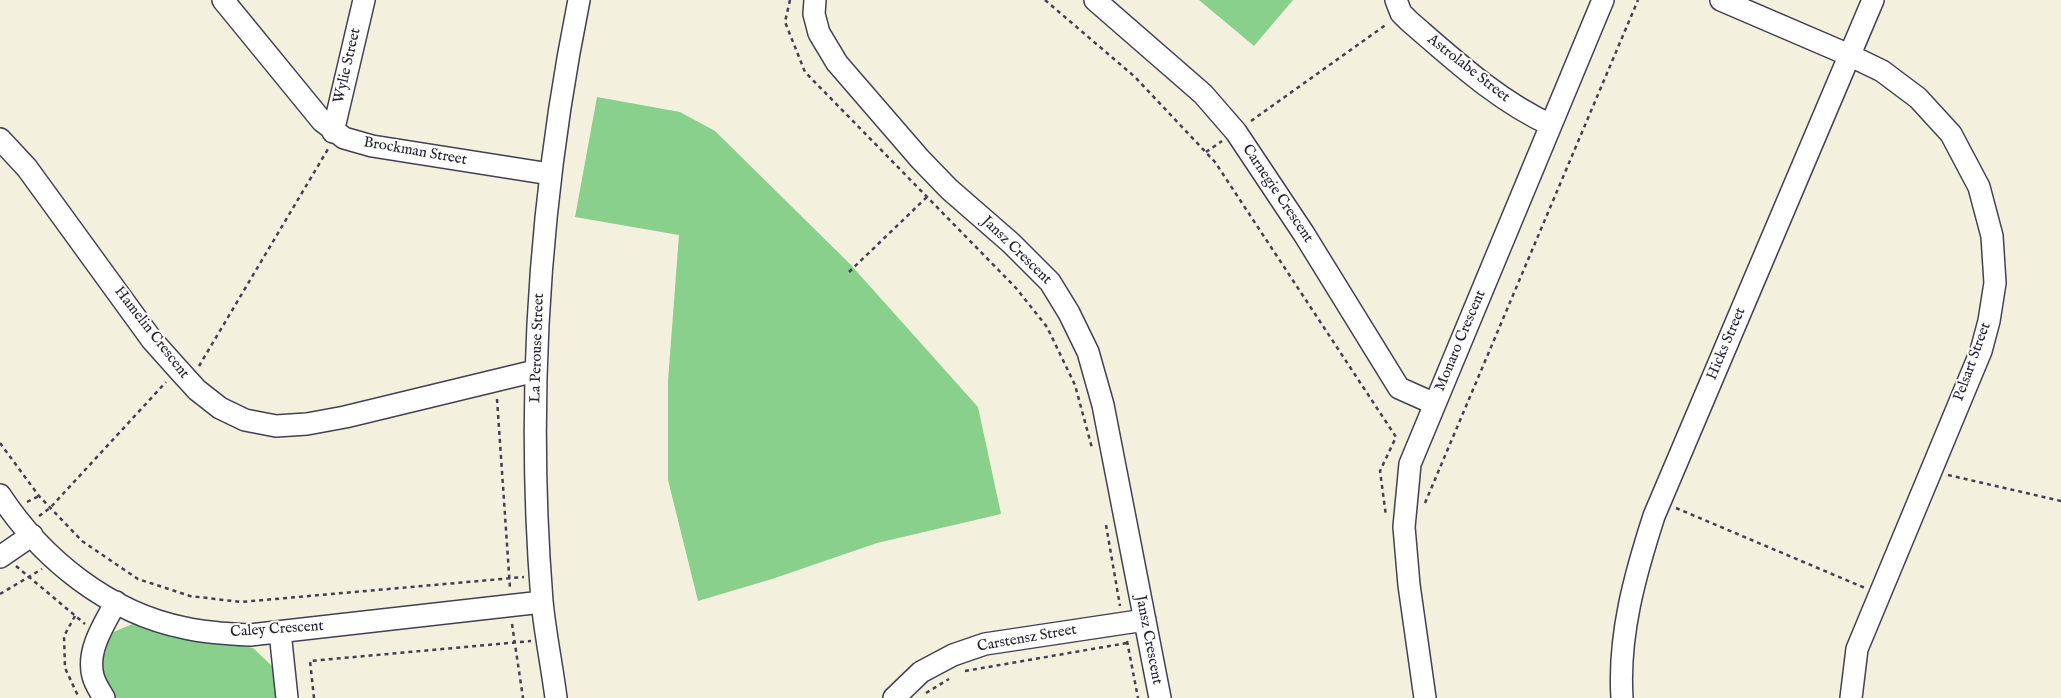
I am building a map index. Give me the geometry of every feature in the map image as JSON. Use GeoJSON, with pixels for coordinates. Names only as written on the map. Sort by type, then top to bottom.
{"type":"FeatureCollection","features":[{"type":"Feature","properties":{"kind":"street","name":"Brockman Street"},"geometry":{"type":"LineString","coordinates":[[223,0],[308,106],[335,133],[344,138],[372,146],[550,174]]}},
{"type":"Feature","properties":{"kind":"street","name":"Wylie Street"},"geometry":{"type":"LineString","coordinates":[[335,133],[364,0]]}},
{"type":"Feature","properties":{"kind":"street","name":"La Perouse Street"},"geometry":{"type":"LineString","coordinates":[[556,698],[542,602],[535,371],[539,293],[550,174],[579,0]]}},
{"type":"Feature","properties":{"kind":"street","name":"Jansz Crescent"},"geometry":{"type":"LineString","coordinates":[[815,0],[814,14],[819,33],[837,64],[920,159],[949,189],[1011,242],[1050,282],[1069,313],[1088,352],[1103,405],[1160,698]]}},
{"type":"Feature","properties":{"kind":"street","name":"Carnegie Crescent"},"geometry":{"type":"LineString","coordinates":[[1095,0],[1203,94],[1236,132],[1304,234],[1399,388],[1435,404]]}},
{"type":"Feature","properties":{"kind":"street","name":"Monaro Crescent"},"geometry":{"type":"LineString","coordinates":[[1425,698],[1409,585],[1404,526],[1410,464],[1603,0]]}},
{"type":"Feature","properties":{"kind":"street","name":"Pelsart Street"},"geometry":{"type":"LineString","coordinates":[[1721,0],[1849,55],[1882,72],[1918,98],[1951,134],[1979,187],[1992,236],[1995,283],[1989,321],[1981,351],[1857,649],[1851,698]]}},
{"type":"Feature","properties":{"kind":"street","name":"Hicks Street"},"geometry":{"type":"LineString","coordinates":[[1622,698],[1622,645],[1629,604],[1640,560],[1660,501],[1873,0]]}},
{"type":"Feature","properties":{"kind":"street","name":"Astrolabe Street"},"geometry":{"type":"LineString","coordinates":[[1399,6],[1418,29],[1505,99],[1523,111],[1551,125]]}},
{"type":"Feature","properties":{"kind":"street","name":"Hamelin Crescent"},"geometry":{"type":"LineString","coordinates":[[0,139],[27,168],[152,340],[190,382],[220,408],[245,420],[276,426],[307,424],[345,417],[535,371]]}},
{"type":"Feature","properties":{"kind":"street","name":"Caley Crescent"},"geometry":{"type":"LineString","coordinates":[[0,495],[28,531],[55,560],[90,588],[147,616],[184,628],[218,634],[250,635],[542,602]]}},
{"type":"Feature","properties":{"kind":"street"},"geometry":{"type":"LineString","coordinates":[[2,556],[28,531]]}},
{"type":"Feature","properties":{"kind":"street"},"geometry":{"type":"LineString","coordinates":[[104,698],[93,676],[93,653],[98,635],[116,602]]}},
{"type":"Feature","properties":{"kind":"street","name":"Carstensz Street"},"geometry":{"type":"LineString","coordinates":[[894,698],[921,672],[952,655],[984,644],[1146,630]]}},
{"type":"Feature","properties":{"kind":"street"},"geometry":{"type":"LineString","coordinates":[[280,632],[287,698]]}},
{"type":"Feature","properties":{"kind":"path"},"geometry":{"type":"LineString","coordinates":[[790,0],[785,22],[806,72],[1016,288],[1047,327],[1075,385],[1092,449]]}},
{"type":"Feature","properties":{"kind":"path"},"geometry":{"type":"LineString","coordinates":[[1045,0],[1134,77],[1215,162],[1396,437],[1380,471],[1387,520]]}},
{"type":"Feature","properties":{"kind":"path"},"geometry":{"type":"LineString","coordinates":[[1424,506],[1638,0]]}},
{"type":"Feature","properties":{"kind":"path"},"geometry":{"type":"LineString","coordinates":[[1206,152],[1236,132],[1399,6]]}},
{"type":"Feature","properties":{"kind":"path"},"geometry":{"type":"LineString","coordinates":[[190,382],[335,133]]}},
{"type":"Feature","properties":{"kind":"path"},"geometry":{"type":"LineString","coordinates":[[849,272],[928,196]]}},
{"type":"Feature","properties":{"kind":"path"},"geometry":{"type":"LineString","coordinates":[[28,531],[169,379],[167,377]]}},
{"type":"Feature","properties":{"kind":"path"},"geometry":{"type":"LineString","coordinates":[[495,380],[510,579],[510,606],[522,698]]}},
{"type":"Feature","properties":{"kind":"path"},"geometry":{"type":"LineString","coordinates":[[0,443],[39,496],[82,541],[138,579],[190,596],[241,602],[541,576]]}},
{"type":"Feature","properties":{"kind":"path"},"geometry":{"type":"LineString","coordinates":[[1930,471],[2061,502]]}},
{"type":"Feature","properties":{"kind":"path"},"geometry":{"type":"LineString","coordinates":[[1660,501],[1880,594]]}},
{"type":"Feature","properties":{"kind":"path"},"geometry":{"type":"LineString","coordinates":[[1105,516],[1138,698]]}},
{"type":"Feature","properties":{"kind":"path"},"geometry":{"type":"LineString","coordinates":[[2,556],[98,635]]}},
{"type":"Feature","properties":{"kind":"path"},"geometry":{"type":"LineString","coordinates":[[0,594],[55,560]]}},
{"type":"Feature","properties":{"kind":"path"},"geometry":{"type":"LineString","coordinates":[[75,616],[64,636],[65,668],[79,698]]}},
{"type":"Feature","properties":{"kind":"path"},"geometry":{"type":"LineString","coordinates":[[960,672],[1125,633],[1146,630]]}},
{"type":"Feature","properties":{"kind":"path"},"geometry":{"type":"LineString","coordinates":[[314,698],[310,661],[548,639]]}},
{"type":"Feature","properties":{"kind":"path"},"geometry":{"type":"LineString","coordinates":[[919,698],[952,677]]}},
{"type":"Feature","properties":{"kind":"green space"},"geometry":{"type":"Polygon","coordinates":[[[1199,0],[1293,0],[1254,46],[1199,0]]]}},
{"type":"Feature","properties":{"kind":"green space"},"geometry":{"type":"Polygon","coordinates":[[[597,97],[680,112],[715,131],[850,264],[978,407],[1001,514],[877,543],[772,579],[698,601],[668,480],[668,381],[679,235],[575,217],[597,97]]]}},
{"type":"Feature","properties":{"kind":"green space"},"geometry":{"type":"Polygon","coordinates":[[[135,623],[253,648],[272,666],[276,698],[113,698],[104,680],[101,656],[111,633],[135,623]]]}}]}
